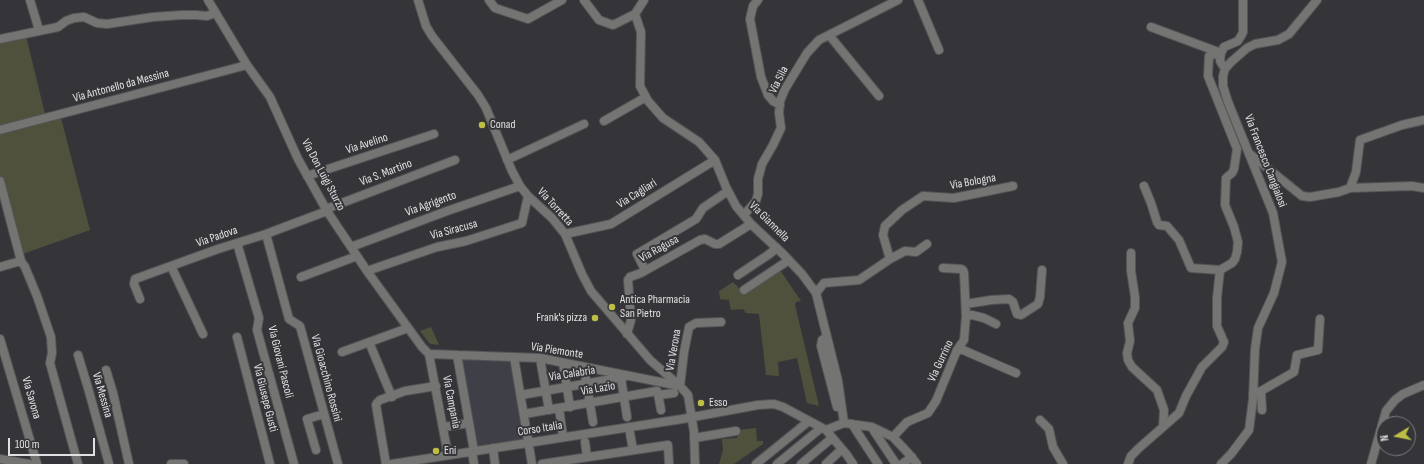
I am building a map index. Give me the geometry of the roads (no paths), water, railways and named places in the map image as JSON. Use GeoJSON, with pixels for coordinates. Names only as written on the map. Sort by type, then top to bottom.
{"type":"FeatureCollection","features":[{"type":"Feature","properties":{"kind":"street"},"geometry":{"type":"LineString","coordinates":[[30,0],[39,30]]}},
{"type":"Feature","properties":{"kind":"street","name":"Via Don Luigi Sturzo"},"geometry":{"type":"LineString","coordinates":[[208,0],[248,65],[270,97],[307,176],[326,210],[367,271],[422,347],[429,354]]}},
{"type":"Feature","properties":{"kind":"street","name":"Via Torretta"},"geometry":{"type":"LineString","coordinates":[[418,0],[426,26],[432,36],[478,94],[486,108],[507,160],[520,186],[528,196],[552,218],[565,234],[591,292],[650,360],[680,386],[688,395],[692,417],[695,464]]}},
{"type":"Feature","properties":{"kind":"street"},"geometry":{"type":"LineString","coordinates":[[489,0],[495,8],[528,19],[562,0]]}},
{"type":"Feature","properties":{"kind":"street"},"geometry":{"type":"LineString","coordinates":[[584,0],[599,20],[613,25],[635,14],[644,0]]}},
{"type":"Feature","properties":{"kind":"street"},"geometry":{"type":"LineString","coordinates":[[758,0],[753,6],[750,19],[761,77],[768,95],[773,101],[780,105]]}},
{"type":"Feature","properties":{"kind":"street"},"geometry":{"type":"LineString","coordinates":[[918,0],[939,50]]}},
{"type":"Feature","properties":{"kind":"street"},"geometry":{"type":"LineString","coordinates":[[1221,53],[1224,47],[1238,41],[1243,32],[1243,0]]}},
{"type":"Feature","properties":{"kind":"street"},"geometry":{"type":"LineString","coordinates":[[1225,69],[1234,58],[1247,48],[1256,44],[1278,40],[1289,34],[1317,0]]}},
{"type":"Feature","properties":{"kind":"street","name":"Via Sila"},"geometry":{"type":"LineString","coordinates":[[744,215],[756,202],[758,194],[758,179],[762,164],[781,128],[779,113],[785,89],[807,53],[820,40],[893,1]]}},
{"type":"Feature","properties":{"kind":"street"},"geometry":{"type":"LineString","coordinates":[[0,39],[58,27],[66,21],[74,18],[84,17],[96,23],[107,24],[153,17],[182,15],[207,16],[215,13]]}},
{"type":"Feature","properties":{"kind":"street","name":"Via Giannella"},"geometry":{"type":"LineString","coordinates":[[635,14],[641,32],[640,86],[646,97],[663,118],[699,142],[715,160],[736,206],[751,224],[802,274],[816,293],[848,424]]}},
{"type":"Feature","properties":{"kind":"street"},"geometry":{"type":"LineString","coordinates":[[1151,27],[1221,53]]}},
{"type":"Feature","properties":{"kind":"street"},"geometry":{"type":"LineString","coordinates":[[829,35],[879,96]]}},
{"type":"Feature","properties":{"kind":"street"},"geometry":{"type":"LineString","coordinates":[[1144,186],[1159,225],[1166,225],[1171,229],[1173,234],[1179,240],[1191,268],[1220,270],[1232,263],[1235,259],[1238,242],[1225,205],[1226,178],[1234,169],[1237,149],[1208,76],[1209,56],[1221,53]]}},
{"type":"Feature","properties":{"kind":"street","name":"Via Francesco Cangialosi"},"geometry":{"type":"LineString","coordinates":[[1221,53],[1220,61],[1225,69],[1223,86],[1273,213],[1282,262],[1274,294],[1258,328],[1255,349],[1257,392],[1249,430],[1226,462]]}},
{"type":"Feature","properties":{"kind":"street","name":"Via Antonello da Messina"},"geometry":{"type":"LineString","coordinates":[[0,130],[248,65]]}},
{"type":"Feature","properties":{"kind":"street"},"geometry":{"type":"LineString","coordinates":[[604,121],[646,97]]}},
{"type":"Feature","properties":{"kind":"street"},"geometry":{"type":"LineString","coordinates":[[1350,188],[1356,172],[1360,140],[1402,124],[1424,120]]}},
{"type":"Feature","properties":{"kind":"street"},"geometry":{"type":"LineString","coordinates":[[507,160],[584,124]]}},
{"type":"Feature","properties":{"kind":"street","name":"Via Avelino"},"geometry":{"type":"LineString","coordinates":[[307,176],[434,134]]}},
{"type":"Feature","properties":{"kind":"street"},"geometry":{"type":"LineString","coordinates":[[1250,154],[1302,196],[1310,197],[1339,192],[1350,188],[1412,186],[1424,188]]}},
{"type":"Feature","properties":{"kind":"street","name":"Via S. Martino"},"geometry":{"type":"LineString","coordinates":[[326,210],[455,160]]}},
{"type":"Feature","properties":{"kind":"street","name":"Via Cagliari"},"geometry":{"type":"LineString","coordinates":[[565,234],[611,224],[715,160]]}},
{"type":"Feature","properties":{"kind":"street"},"geometry":{"type":"LineString","coordinates":[[0,181],[21,261],[37,296],[51,337],[52,353],[50,363],[78,464]]}},
{"type":"Feature","properties":{"kind":"street","name":"Via Agrigento"},"geometry":{"type":"LineString","coordinates":[[351,247],[446,211],[520,186]]}},
{"type":"Feature","properties":{"kind":"street","name":"Via Bologna"},"geometry":{"type":"LineString","coordinates":[[890,259],[884,235],[885,226],[902,210],[923,196],[954,198],[1014,186]]}},
{"type":"Feature","properties":{"kind":"street"},"geometry":{"type":"LineString","coordinates":[[645,270],[637,254],[696,219],[703,208],[728,191]]}},
{"type":"Feature","properties":{"kind":"street","name":"Via Siracusa"},"geometry":{"type":"LineString","coordinates":[[367,271],[437,247],[466,241],[522,222],[528,196]]}},
{"type":"Feature","properties":{"kind":"street","name":"Via Padova"},"geometry":{"type":"LineString","coordinates":[[140,299],[134,284],[135,279],[266,234],[326,210]]}},
{"type":"Feature","properties":{"kind":"street","name":"Via Ragusa"},"geometry":{"type":"LineString","coordinates":[[628,334],[631,320],[628,280],[630,277],[700,240],[719,244],[751,224]]}},
{"type":"Feature","properties":{"kind":"street","name":"VIa Gioacchino Rossini"},"geometry":{"type":"LineString","coordinates":[[266,234],[289,319],[300,326],[338,464]]}},
{"type":"Feature","properties":{"kind":"street","name":"Via Giovani Pascoli"},"geometry":{"type":"LineString","coordinates":[[237,243],[259,318],[257,330],[294,464]]}},
{"type":"Feature","properties":{"kind":"street"},"geometry":{"type":"LineString","coordinates":[[816,293],[824,283],[859,280],[890,259],[905,252],[916,252],[927,244]]}},
{"type":"Feature","properties":{"kind":"street"},"geometry":{"type":"LineString","coordinates":[[738,275],[777,248]]}},
{"type":"Feature","properties":{"kind":"street"},"geometry":{"type":"LineString","coordinates":[[1131,252],[1131,271],[1135,297],[1134,308],[1128,323],[1130,341],[1127,353],[1128,360],[1132,367],[1157,390],[1164,410],[1163,427]]}},
{"type":"Feature","properties":{"kind":"street"},"geometry":{"type":"LineString","coordinates":[[301,277],[357,256]]}},
{"type":"Feature","properties":{"kind":"street"},"geometry":{"type":"LineString","coordinates":[[744,290],[789,260]]}},
{"type":"Feature","properties":{"kind":"street"},"geometry":{"type":"LineString","coordinates":[[0,267],[21,261]]}},
{"type":"Feature","properties":{"kind":"street"},"geometry":{"type":"LineString","coordinates":[[171,266],[203,334]]}},
{"type":"Feature","properties":{"kind":"street","name":"Via Gurrino"},"geometry":{"type":"LineString","coordinates":[[894,437],[907,422],[928,413],[936,401],[957,350],[964,340],[966,304],[963,270],[943,268]]}},
{"type":"Feature","properties":{"kind":"street"},"geometry":{"type":"LineString","coordinates":[[966,304],[1009,299],[1013,302],[1017,314],[1021,314],[1038,304],[1042,270]]}},
{"type":"Feature","properties":{"kind":"street"},"geometry":{"type":"LineString","coordinates":[[1128,464],[1131,456],[1179,413],[1186,396],[1202,368],[1223,344],[1224,339],[1217,326],[1216,318],[1220,270]]}},
{"type":"Feature","properties":{"kind":"street"},"geometry":{"type":"LineString","coordinates":[[966,316],[972,315],[984,318],[996,324]]}},
{"type":"Feature","properties":{"kind":"street"},"geometry":{"type":"LineString","coordinates":[[1262,410],[1257,392],[1294,372],[1297,355],[1318,350],[1320,319]]}},
{"type":"Feature","properties":{"kind":"street","name":"Via Verona"},"geometry":{"type":"LineString","coordinates":[[680,386],[689,327],[696,323],[721,322]]}},
{"type":"Feature","properties":{"kind":"street"},"geometry":{"type":"LineString","coordinates":[[342,352],[408,328]]}},
{"type":"Feature","properties":{"kind":"street","name":"Via Giusepe Gusti"},"geometry":{"type":"LineString","coordinates":[[237,337],[270,464]]}},
{"type":"Feature","properties":{"kind":"street"},"geometry":{"type":"LineString","coordinates":[[827,337],[822,340],[821,346],[838,408]]}},
{"type":"Feature","properties":{"kind":"street","name":"Via Savona"},"geometry":{"type":"LineString","coordinates":[[0,339],[37,464]]}},
{"type":"Feature","properties":{"kind":"street"},"geometry":{"type":"LineString","coordinates":[[369,342],[392,397]]}},
{"type":"Feature","properties":{"kind":"street"},"geometry":{"type":"LineString","coordinates":[[957,350],[963,350],[1016,373]]}},
{"type":"Feature","properties":{"kind":"street","name":"Via Piemonte"},"geometry":{"type":"LineString","coordinates":[[429,354],[540,358],[624,377],[680,386]]}},
{"type":"Feature","properties":{"kind":"street","name":"Via Campania"},"geometry":{"type":"LineString","coordinates":[[429,354],[444,427],[448,455]]}},
{"type":"Feature","properties":{"kind":"street","name":"Via Messina"},"geometry":{"type":"LineString","coordinates":[[78,355],[109,464]]}},
{"type":"Feature","properties":{"kind":"street"},"geometry":{"type":"LineString","coordinates":[[457,355],[469,423],[474,464]]}},
{"type":"Feature","properties":{"kind":"street"},"geometry":{"type":"LineString","coordinates":[[514,357],[532,464]]}},
{"type":"Feature","properties":{"kind":"street"},"geometry":{"type":"LineString","coordinates":[[540,358],[549,410]]}},
{"type":"Feature","properties":{"kind":"street"},"geometry":{"type":"LineString","coordinates":[[563,363],[570,406]]}},
{"type":"Feature","properties":{"kind":"street"},"geometry":{"type":"LineString","coordinates":[[584,368],[593,422]]}},
{"type":"Feature","properties":{"kind":"street"},"geometry":{"type":"LineString","coordinates":[[106,370],[113,393],[129,464]]}},
{"type":"Feature","properties":{"kind":"street"},"geometry":{"type":"LineString","coordinates":[[624,377],[624,397],[627,417]]}},
{"type":"Feature","properties":{"kind":"street","name":"Via Calabria"},"geometry":{"type":"LineString","coordinates":[[521,395],[624,377]]}},
{"type":"Feature","properties":{"kind":"street"},"geometry":{"type":"LineString","coordinates":[[386,464],[376,405],[380,400],[406,391],[436,386]]}},
{"type":"Feature","properties":{"kind":"street"},"geometry":{"type":"LineString","coordinates":[[1371,464],[1386,410],[1399,397],[1424,386]]}},
{"type":"Feature","properties":{"kind":"street","name":"Via Lazio"},"geometry":{"type":"LineString","coordinates":[[524,414],[657,391],[658,394],[663,395],[674,393]]}},
{"type":"Feature","properties":{"kind":"street"},"geometry":{"type":"LineString","coordinates":[[658,394],[661,410]]}},
{"type":"Feature","properties":{"kind":"street","name":"Corso Italia"},"geometry":{"type":"LineString","coordinates":[[392,464],[435,461],[448,455],[692,417],[758,405],[774,404],[824,429]]}},
{"type":"Feature","properties":{"kind":"street"},"geometry":{"type":"LineString","coordinates":[[559,408],[563,437]]}},
{"type":"Feature","properties":{"kind":"street"},"geometry":{"type":"LineString","coordinates":[[316,450],[307,419],[324,414]]}},
{"type":"Feature","properties":{"kind":"street"},"geometry":{"type":"LineString","coordinates":[[1040,420],[1049,428],[1053,447],[1063,464]]}},
{"type":"Feature","properties":{"kind":"street"},"geometry":{"type":"LineString","coordinates":[[756,464],[809,421]]}},
{"type":"Feature","properties":{"kind":"street"},"geometry":{"type":"LineString","coordinates":[[444,427],[469,423]]}},
{"type":"Feature","properties":{"kind":"street"},"geometry":{"type":"LineString","coordinates":[[848,424],[878,464]]}},
{"type":"Feature","properties":{"kind":"street"},"geometry":{"type":"LineString","coordinates":[[777,464],[824,429],[848,424],[872,427],[894,437],[914,461],[902,464]]}},
{"type":"Feature","properties":{"kind":"street"},"geometry":{"type":"LineString","coordinates":[[872,427],[896,464]]}},
{"type":"Feature","properties":{"kind":"street"},"geometry":{"type":"LineString","coordinates":[[824,429],[853,464]]}},
{"type":"Feature","properties":{"kind":"street"},"geometry":{"type":"LineString","coordinates":[[694,438],[736,432]]}},
{"type":"Feature","properties":{"kind":"street"},"geometry":{"type":"LineString","coordinates":[[630,433],[633,450]]}},
{"type":"Feature","properties":{"kind":"street"},"geometry":{"type":"LineString","coordinates":[[801,464],[832,438]]}},
{"type":"Feature","properties":{"kind":"street"},"geometry":{"type":"LineString","coordinates":[[584,442],[587,457]]}},
{"type":"Feature","properties":{"kind":"street"},"geometry":{"type":"LineString","coordinates":[[542,464],[668,445],[669,464]]}},
{"type":"Feature","properties":{"kind":"street"},"geometry":{"type":"LineString","coordinates":[[492,448],[495,464]]}},
{"type":"Feature","properties":{"kind":"street"},"geometry":{"type":"LineString","coordinates":[[826,464],[842,449]]}},
{"type":"Feature","properties":{"kind":"street"},"geometry":{"type":"LineString","coordinates":[[0,459],[29,464]]}},
{"type":"Feature","properties":{"kind":"street"},"geometry":{"type":"LineString","coordinates":[[171,464],[184,464]]}},
{"type":"Feature","properties":{"kind":"place","name":"Conad"},"geometry":{"type":"Point","coordinates":[482,125]}},
{"type":"Feature","properties":{"kind":"place","name":"Antica Pharmacia San Pietro"},"geometry":{"type":"Point","coordinates":[612,307]}},
{"type":"Feature","properties":{"kind":"place","name":"Frank's pizza"},"geometry":{"type":"Point","coordinates":[595,318]}},
{"type":"Feature","properties":{"kind":"place","name":"Esso"},"geometry":{"type":"Point","coordinates":[701,403]}},
{"type":"Feature","properties":{"kind":"place","name":"Eni"},"geometry":{"type":"Point","coordinates":[436,451]}}]}
